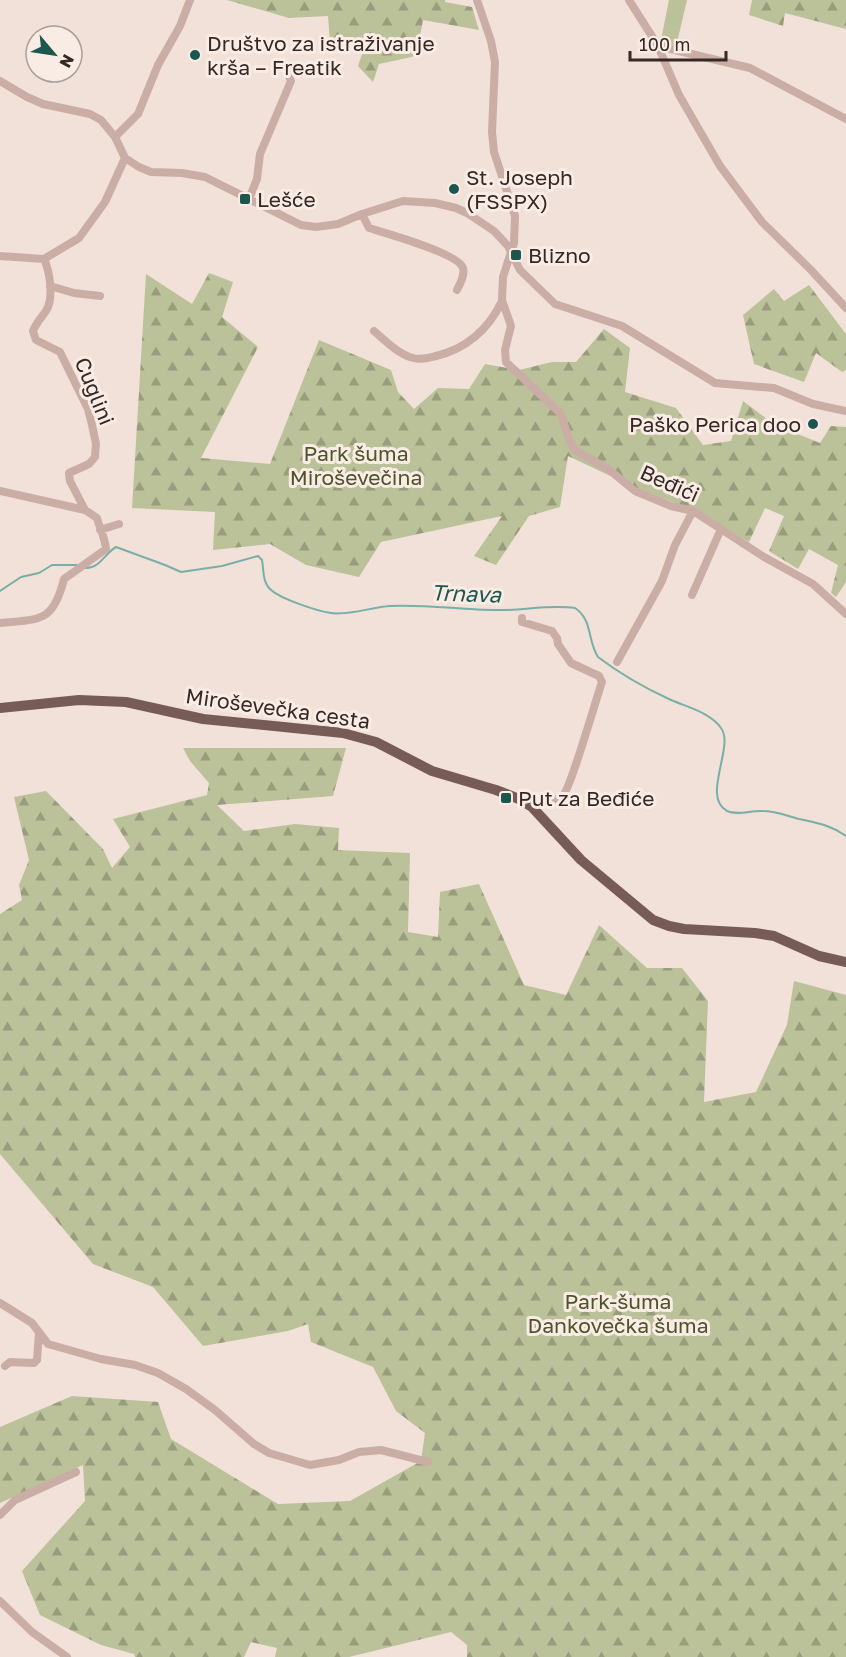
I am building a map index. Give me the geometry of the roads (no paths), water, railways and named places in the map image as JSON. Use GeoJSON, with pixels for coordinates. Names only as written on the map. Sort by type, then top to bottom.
{"type":"FeatureCollection","features":[{"type":"Feature","properties":{"kind":"main road","name":"Miroševečka cesta"},"geometry":{"type":"LineString","coordinates":[[0,708],[102,700],[142,705],[203,719],[343,733],[376,742],[432,771],[496,790],[532,807],[581,860],[639,911],[653,920],[684,929],[774,936],[819,956],[846,962]]}},
{"type":"Feature","properties":{"kind":"street"},"geometry":{"type":"LineString","coordinates":[[115,137],[138,114],[158,64],[180,26],[190,0]]}},
{"type":"Feature","properties":{"kind":"street"},"geometry":{"type":"LineString","coordinates":[[374,331],[402,354],[421,359],[434,356],[460,348],[482,331],[496,314],[502,300],[503,277],[514,243],[515,216],[496,160],[492,132],[495,62],[491,41],[477,0]]}},
{"type":"Feature","properties":{"kind":"street"},"geometry":{"type":"LineString","coordinates":[[629,0],[658,46],[679,95],[720,166],[762,222],[846,308]]}},
{"type":"Feature","properties":{"kind":"street"},"geometry":{"type":"LineString","coordinates":[[658,46],[750,68],[846,118]]}},
{"type":"Feature","properties":{"kind":"street"},"geometry":{"type":"LineString","coordinates":[[249,199],[257,179],[260,154],[291,81],[288,74]]}},
{"type":"Feature","properties":{"kind":"street"},"geometry":{"type":"LineString","coordinates":[[0,81],[43,104],[90,114],[101,120],[115,137],[125,159],[139,167],[152,172],[206,177],[301,225],[316,227],[338,224],[403,201],[447,206],[467,213],[495,231],[511,251],[520,270],[555,304],[629,329],[715,383],[774,388],[808,403],[846,411]]}},
{"type":"Feature","properties":{"kind":"street"},"geometry":{"type":"LineString","coordinates":[[0,256],[44,259],[79,238],[105,202],[125,159]]}},
{"type":"Feature","properties":{"kind":"street"},"geometry":{"type":"LineString","coordinates":[[362,214],[369,228],[440,252],[457,261],[463,267],[457,290]]}},
{"type":"Feature","properties":{"kind":"street","name":"Cuglini"},"geometry":{"type":"LineString","coordinates":[[44,259],[49,270],[50,286],[47,310],[37,320],[33,331],[36,340],[60,352],[90,417],[96,444],[95,457],[89,464],[69,472],[70,481],[85,510],[97,518],[100,530]]}},
{"type":"Feature","properties":{"kind":"street"},"geometry":{"type":"LineString","coordinates":[[50,286],[74,293],[100,296]]}},
{"type":"Feature","properties":{"kind":"street","name":"Beđići"},"geometry":{"type":"LineString","coordinates":[[502,300],[511,326],[505,350],[506,362],[561,414],[569,440],[575,450],[608,469],[635,491],[671,506],[693,511],[813,585],[846,614]]}},
{"type":"Feature","properties":{"kind":"street"},"geometry":{"type":"LineString","coordinates":[[0,491],[85,510]]}},
{"type":"Feature","properties":{"kind":"street"},"geometry":{"type":"LineString","coordinates":[[617,662],[657,590],[675,544],[693,511]]}},
{"type":"Feature","properties":{"kind":"street"},"geometry":{"type":"LineString","coordinates":[[0,622],[38,619],[50,613],[64,579],[106,549],[105,538],[100,530],[118,524]]}},
{"type":"Feature","properties":{"kind":"street"},"geometry":{"type":"LineString","coordinates":[[692,595],[721,530]]}},
{"type":"Feature","properties":{"kind":"street"},"geometry":{"type":"LineString","coordinates":[[522,618],[522,622],[552,631],[571,663],[599,676],[602,682],[573,775],[565,793],[558,798],[545,800],[532,807]]}},
{"type":"Feature","properties":{"kind":"street"},"geometry":{"type":"LineString","coordinates":[[0,1304],[32,1323],[48,1344],[158,1372],[215,1410],[254,1444],[269,1453],[310,1465],[339,1460],[359,1452],[381,1450],[428,1462]]}},
{"type":"Feature","properties":{"kind":"street"},"geometry":{"type":"LineString","coordinates":[[4,1366],[10,1362],[34,1363],[37,1360],[39,1333]]}},
{"type":"Feature","properties":{"kind":"street"},"geometry":{"type":"LineString","coordinates":[[0,1515],[15,1500],[76,1472]]}},
{"type":"Feature","properties":{"kind":"street"},"geometry":{"type":"LineString","coordinates":[[0,1601],[32,1632],[67,1657]]}},
{"type":"Feature","properties":{"kind":"waterway","name":"Trnava"},"geometry":{"type":"LineString","coordinates":[[86,568],[95,566],[116,547],[181,572],[222,566],[258,556],[262,560],[265,580],[271,590],[300,604],[331,613],[403,606],[496,610],[575,608],[585,618],[598,657],[651,690],[711,718],[721,728],[724,747],[717,795],[720,804],[727,811],[735,813],[768,811],[824,825],[846,836]]}},
{"type":"Feature","properties":{"kind":"waterway","name":"Trnava"},"geometry":{"type":"LineString","coordinates":[[0,591],[21,577],[39,573],[52,565],[77,565]]}},
{"type":"Feature","properties":{"kind":"place","name":"Društvo za istraživanje krša – Freatik"},"geometry":{"type":"Point","coordinates":[195,55]}},
{"type":"Feature","properties":{"kind":"place","name":"St. Joseph (FSSPX)"},"geometry":{"type":"Point","coordinates":[454,189]}},
{"type":"Feature","properties":{"kind":"place","name":"Lešće"},"geometry":{"type":"Point","coordinates":[245,199]}},
{"type":"Feature","properties":{"kind":"place","name":"Blizno"},"geometry":{"type":"Point","coordinates":[516,255]}},
{"type":"Feature","properties":{"kind":"place","name":"Paško Perica doo"},"geometry":{"type":"Point","coordinates":[813,424]}},
{"type":"Feature","properties":{"kind":"place","name":"Put za Beđiće"},"geometry":{"type":"Point","coordinates":[506,798]}},
{"type":"Feature","properties":{"kind":"park label","name":"Park šuma Miroševečina"},"geometry":{"type":"Point","coordinates":[356,465]}},
{"type":"Feature","properties":{"kind":"park label","name":"Park-šuma Dankovečka šuma"},"geometry":{"type":"Point","coordinates":[618,1313]}}]}
